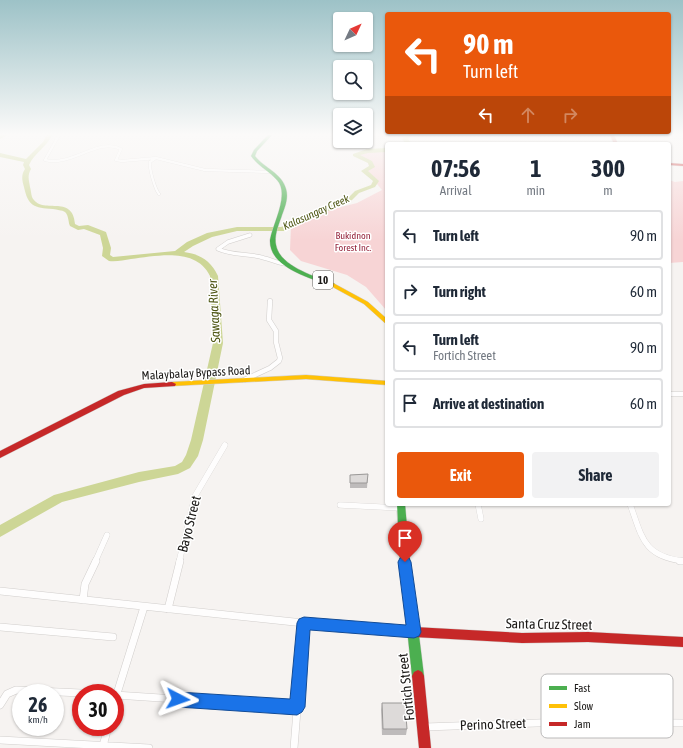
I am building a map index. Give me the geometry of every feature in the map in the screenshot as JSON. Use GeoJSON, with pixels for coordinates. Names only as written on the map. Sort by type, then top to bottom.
{"type":"FeatureCollection","features":[{"type":"Feature","properties":{"kind":"main road","name":"10"},"geometry":{"type":"LineString","coordinates":[[268,170],[280,181],[284,192],[272,246],[275,254],[285,264],[348,292],[367,304],[385,320]]}},
{"type":"Feature","properties":{"kind":"main road","name":"Malaybalay Bypass Road"},"geometry":{"type":"LineString","coordinates":[[0,455],[130,390],[155,384],[240,382],[306,377],[385,383]]}},
{"type":"Feature","properties":{"kind":"main road","name":"Fortich Street"},"geometry":{"type":"LineString","coordinates":[[401,506],[405,562],[414,632],[425,748]]}},
{"type":"Feature","properties":{"kind":"main road","name":"Santa Cruz Street"},"geometry":{"type":"LineString","coordinates":[[414,632],[522,638],[588,637],[683,642]]}},
{"type":"Feature","properties":{"kind":"street"},"geometry":{"type":"LineString","coordinates":[[149,170],[156,185],[155,189],[159,194]]}},
{"type":"Feature","properties":{"kind":"street"},"geometry":{"type":"LineString","coordinates":[[205,170],[271,172]]}},
{"type":"Feature","properties":{"kind":"street"},"geometry":{"type":"LineString","coordinates":[[250,235],[227,243],[218,249],[226,253],[264,258],[274,263],[285,264]]}},
{"type":"Feature","properties":{"kind":"street"},"geometry":{"type":"LineString","coordinates":[[240,382],[270,368],[279,361],[280,358],[276,342],[276,331],[270,324],[269,319],[271,308],[270,301]]}},
{"type":"Feature","properties":{"kind":"street"},"geometry":{"type":"LineString","coordinates":[[671,394],[683,394]]}},
{"type":"Feature","properties":{"kind":"street","name":"Bayo Street"},"geometry":{"type":"LineString","coordinates":[[168,609],[194,496],[225,445]]}},
{"type":"Feature","properties":{"kind":"street"},"geometry":{"type":"LineString","coordinates":[[340,505],[385,506]]}},
{"type":"Feature","properties":{"kind":"street"},"geometry":{"type":"LineString","coordinates":[[478,506],[481,519]]}},
{"type":"Feature","properties":{"kind":"street"},"geometry":{"type":"LineString","coordinates":[[631,506],[648,547],[655,554],[663,558],[683,561]]}},
{"type":"Feature","properties":{"kind":"street"},"geometry":{"type":"LineString","coordinates":[[83,600],[85,584],[107,535]]}},
{"type":"Feature","properties":{"kind":"street"},"geometry":{"type":"LineString","coordinates":[[0,591],[304,623],[414,632]]}},
{"type":"Feature","properties":{"kind":"street"},"geometry":{"type":"LineString","coordinates":[[119,684],[144,607]]}},
{"type":"Feature","properties":{"kind":"street"},"geometry":{"type":"LineString","coordinates":[[294,748],[304,623]]}},
{"type":"Feature","properties":{"kind":"street"},"geometry":{"type":"LineString","coordinates":[[0,627],[112,637]]}},
{"type":"Feature","properties":{"kind":"street"},"geometry":{"type":"LineString","coordinates":[[0,705],[4,698],[12,691],[16,690],[72,693]]}},
{"type":"Feature","properties":{"kind":"street"},"geometry":{"type":"LineString","coordinates":[[124,697],[297,707]]}},
{"type":"Feature","properties":{"kind":"street","name":"Perino Street"},"geometry":{"type":"LineString","coordinates":[[423,727],[541,723]]}},
{"type":"Feature","properties":{"kind":"street","name":"Perino Street"},"geometry":{"type":"LineString","coordinates":[[673,724],[683,724]]}},
{"type":"Feature","properties":{"kind":"street"},"geometry":{"type":"LineString","coordinates":[[103,746],[106,736]]}},
{"type":"Feature","properties":{"kind":"street"},"geometry":{"type":"LineString","coordinates":[[0,740],[149,748]]}},
{"type":"Feature","properties":{"kind":"green space","name":"Bukidnon Forest Inc."},"geometry":{"type":"Polygon","coordinates":[[[369,170],[385,170],[385,309],[366,287],[347,275],[301,261],[290,250],[291,225],[337,208],[357,203],[382,190],[367,172],[369,170]]]}},
{"type":"Feature","properties":{"kind":"green space"},"geometry":{"type":"Polygon","coordinates":[[[671,181],[675,182],[683,181],[683,262],[671,263],[671,181]]]}},
{"type":"Feature","properties":{"kind":"building"},"geometry":{"type":"Polygon","coordinates":[[[368,474],[367,483],[350,483],[350,475],[368,474]]]}},
{"type":"Feature","properties":{"kind":"building"},"geometry":{"type":"Polygon","coordinates":[[[382,703],[405,703],[407,729],[383,729],[382,703]]]}},
{"type":"Feature","properties":{"kind":"waterway","name":"Sawaga River"},"geometry":{"type":"LineString","coordinates":[[28,170],[25,179],[30,199],[35,204],[41,206],[68,211],[71,216],[72,225],[78,228],[85,227],[103,234],[107,248],[106,256],[112,259],[168,253],[176,254]]}},
{"type":"Feature","properties":{"kind":"waterway","name":"Kalasungay Creek"},"geometry":{"type":"LineString","coordinates":[[176,254],[190,244],[210,235],[237,229],[282,229],[350,199],[357,192],[373,186],[376,181],[364,171],[366,170]]}},
{"type":"Feature","properties":{"kind":"waterway","name":"Sawaga River"},"geometry":{"type":"LineString","coordinates":[[0,532],[58,498],[139,477],[178,470],[186,465],[192,456],[197,440],[218,343],[214,276],[209,268],[198,258],[190,255],[176,254]]}},
{"type":"Feature","properties":{"kind":"traffic: fast"},"geometry":{"type":"LineString","coordinates":[[267,170],[279,179],[284,189],[283,202],[273,240],[273,246],[276,254],[289,266],[298,271],[333,285]]}},
{"type":"Feature","properties":{"kind":"traffic: fast"},"geometry":{"type":"LineString","coordinates":[[401,506],[405,562],[418,676]]}},
{"type":"Feature","properties":{"kind":"traffic: slow"},"geometry":{"type":"LineString","coordinates":[[333,285],[366,303],[385,320]]}},
{"type":"Feature","properties":{"kind":"traffic: slow"},"geometry":{"type":"LineString","coordinates":[[172,384],[306,377],[385,383]]}},
{"type":"Feature","properties":{"kind":"traffic: jam"},"geometry":{"type":"LineString","coordinates":[[0,455],[121,393],[144,386],[172,384]]}},
{"type":"Feature","properties":{"kind":"traffic: jam"},"geometry":{"type":"LineString","coordinates":[[414,632],[522,638],[588,637],[683,642]]}},
{"type":"Feature","properties":{"kind":"traffic: jam"},"geometry":{"type":"LineString","coordinates":[[418,676],[425,748]]}},
{"type":"Feature","properties":{"kind":"route"},"geometry":{"type":"LineString","coordinates":[[178,699],[297,707],[304,623],[414,632],[405,562]]}}]}
